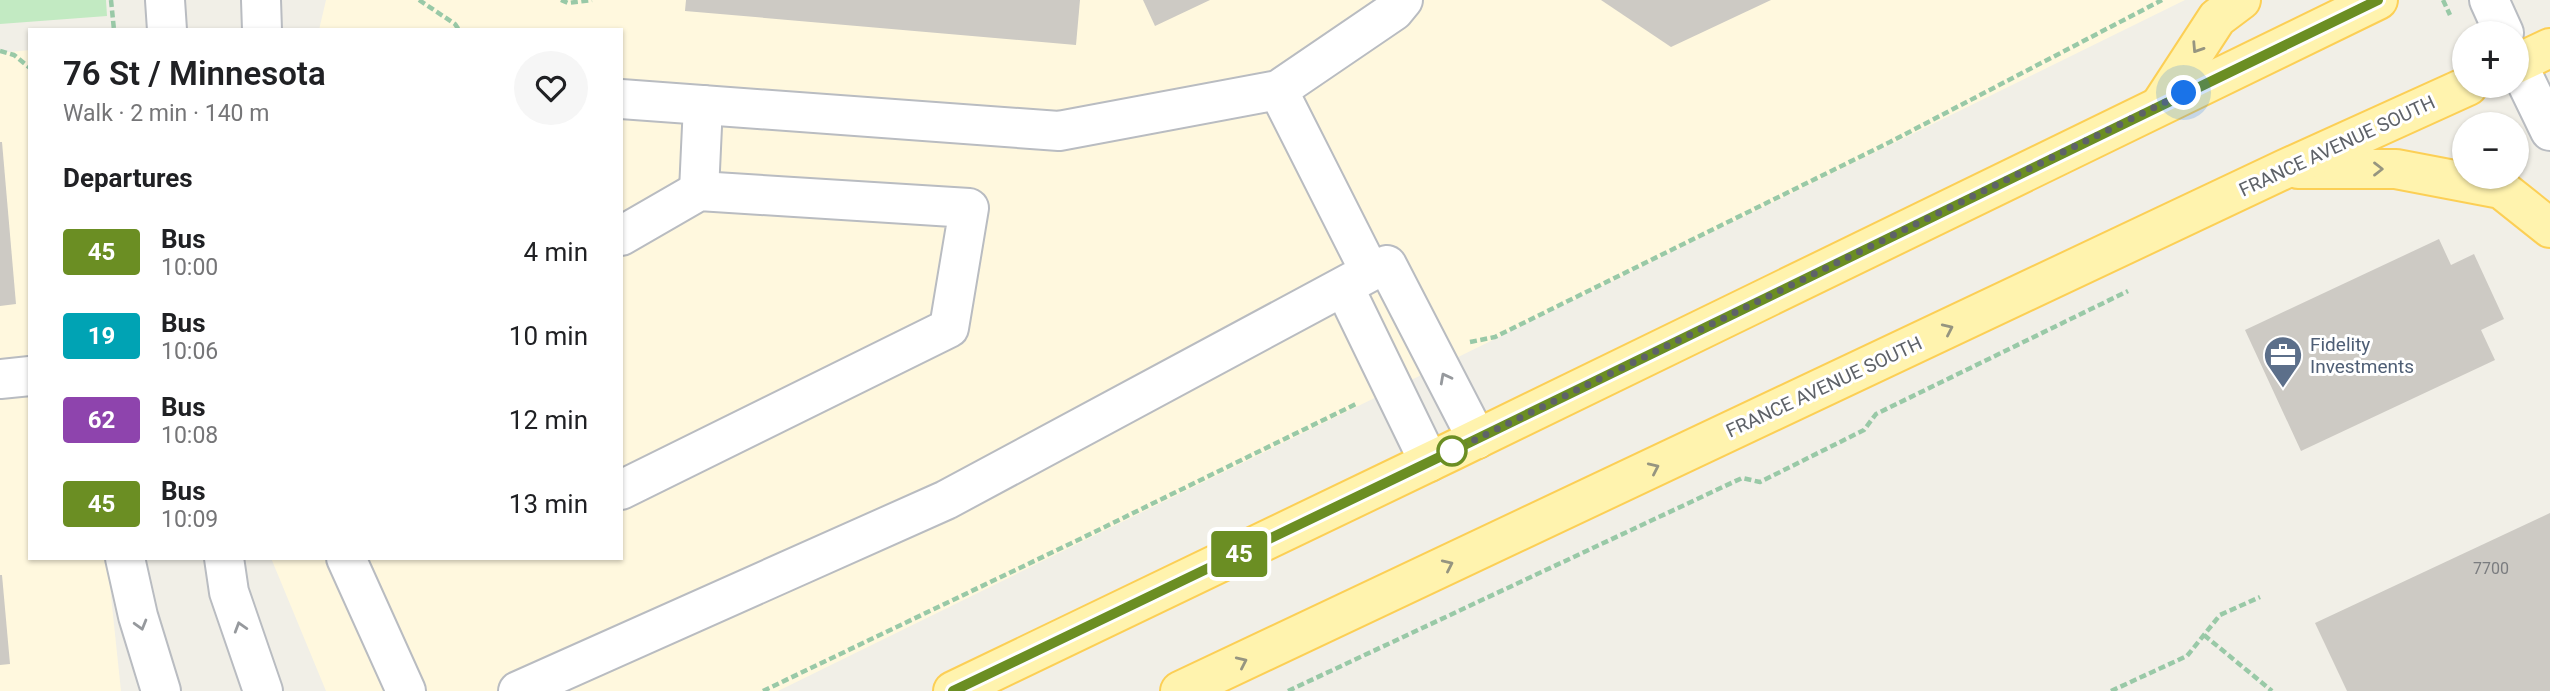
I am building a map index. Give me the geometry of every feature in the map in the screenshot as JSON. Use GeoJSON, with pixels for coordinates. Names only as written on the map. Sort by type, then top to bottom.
{"type":"FeatureCollection","features":[{"type":"Feature","properties":{"kind":"main road"},"geometry":{"type":"LineString","coordinates":[[2161,104],[2217,18],[2241,0]]}},
{"type":"Feature","properties":{"kind":"main road"},"geometry":{"type":"LineString","coordinates":[[953,691],[2378,0]]}},
{"type":"Feature","properties":{"kind":"main road","name":"FRANCE AVENUE SOUTH"},"geometry":{"type":"LineString","coordinates":[[1180,691],[2285,169],[2452,93]]}},
{"type":"Feature","properties":{"kind":"main road"},"geometry":{"type":"LineString","coordinates":[[2285,169],[2396,169],[2501,189],[2550,228]]}},
{"type":"Feature","properties":{"kind":"street"},"geometry":{"type":"LineString","coordinates":[[623,99],[1059,131],[1278,90],[1394,11],[1403,0]]}},
{"type":"Feature","properties":{"kind":"street"},"geometry":{"type":"LineString","coordinates":[[2489,0],[2501,21]]}},
{"type":"Feature","properties":{"kind":"street"},"geometry":{"type":"LineString","coordinates":[[2529,75],[2550,131]]}},
{"type":"Feature","properties":{"kind":"street"},"geometry":{"type":"LineString","coordinates":[[519,691],[946,500],[1370,272],[1278,90]]}},
{"type":"Feature","properties":{"kind":"street"},"geometry":{"type":"LineString","coordinates":[[699,191],[702,105]]}},
{"type":"Feature","properties":{"kind":"street"},"geometry":{"type":"LineString","coordinates":[[623,235],[699,191],[969,208],[949,328],[623,488]]}},
{"type":"Feature","properties":{"kind":"street"},"geometry":{"type":"LineString","coordinates":[[1387,265],[1477,439]]}},
{"type":"Feature","properties":{"kind":"street"},"geometry":{"type":"LineString","coordinates":[[1344,287],[1429,462]]}},
{"type":"Feature","properties":{"kind":"street"},"geometry":{"type":"LineString","coordinates":[[0,379],[28,376]]}},
{"type":"Feature","properties":{"kind":"street"},"geometry":{"type":"LineString","coordinates":[[125,560],[138,616],[161,691]]}},
{"type":"Feature","properties":{"kind":"street"},"geometry":{"type":"LineString","coordinates":[[223,560],[229,592],[263,691]]}},
{"type":"Feature","properties":{"kind":"street"},"geometry":{"type":"LineString","coordinates":[[347,560],[406,691]]}},
{"type":"Feature","properties":{"kind":"path"},"geometry":{"type":"LineString","coordinates":[[111,0],[114,28]]}},
{"type":"Feature","properties":{"kind":"path"},"geometry":{"type":"LineString","coordinates":[[419,0],[458,28]]}},
{"type":"Feature","properties":{"kind":"path"},"geometry":{"type":"LineString","coordinates":[[561,0],[568,3],[592,0]]}},
{"type":"Feature","properties":{"kind":"path"},"geometry":{"type":"LineString","coordinates":[[0,51],[14,55],[28,66]]}},
{"type":"Feature","properties":{"kind":"path"},"geometry":{"type":"LineString","coordinates":[[1288,691],[1742,478],[1760,482],[1864,430],[1877,414],[2133,288]]}},
{"type":"Feature","properties":{"kind":"path"},"geometry":{"type":"LineString","coordinates":[[2111,691],[2186,656],[2220,615],[2260,597]]}},
{"type":"Feature","properties":{"kind":"path"},"geometry":{"type":"LineString","coordinates":[[2204,635],[2272,691]]}},
{"type":"Feature","properties":{"kind":"shaded area"},"geometry":{"type":"Polygon","coordinates":[[[326,0],[2185,0],[778,691],[326,691],[272,560],[623,560],[623,28],[319,28],[326,0]]]}},
{"type":"Feature","properties":{"kind":"shaded area"},"geometry":{"type":"Polygon","coordinates":[[[28,50],[28,560],[107,560],[121,691],[0,691],[0,53],[28,50]]]}},
{"type":"Feature","properties":{"kind":"green space"},"geometry":{"type":"Polygon","coordinates":[[[0,0],[106,0],[107,16],[0,24],[0,0]]]}},
{"type":"Feature","properties":{"kind":"building"},"geometry":{"type":"Polygon","coordinates":[[[686,0],[1080,0],[1076,45],[685,11],[686,0]]]}},
{"type":"Feature","properties":{"kind":"building"},"geometry":{"type":"Polygon","coordinates":[[[1143,0],[1210,0],[1155,26],[1143,0]]]}},
{"type":"Feature","properties":{"kind":"building"},"geometry":{"type":"Polygon","coordinates":[[[1601,0],[1771,0],[1671,47],[1601,0]]]}},
{"type":"Feature","properties":{"kind":"building"},"geometry":{"type":"Polygon","coordinates":[[[0,142],[16,304],[0,306],[0,142]]]}},
{"type":"Feature","properties":{"kind":"building"},"geometry":{"type":"Polygon","coordinates":[[[2439,239],[2451,265],[2474,254],[2504,319],[2481,330],[2495,360],[2301,451],[2245,330],[2439,239]]]}},
{"type":"Feature","properties":{"kind":"building"},"geometry":{"type":"Polygon","coordinates":[[[2550,513],[2550,691],[2347,691],[2315,623],[2550,513]]]}},
{"type":"Feature","properties":{"kind":"building"},"geometry":{"type":"Polygon","coordinates":[[[0,575],[10,664],[0,665],[0,575]]]}},
{"type":"Feature","properties":{"kind":"bus line","name":"45"},"geometry":{"type":"LineString","coordinates":[[953,691],[2378,0]]}},
{"type":"Feature","properties":{"kind":"place","name":"Fidelity Investments"},"geometry":{"type":"Point","coordinates":[2283,389]}},
{"type":"Feature","properties":{"kind":"route"},"geometry":{"type":"LineString","coordinates":[[1452,451],[2184,93]]}}]}
